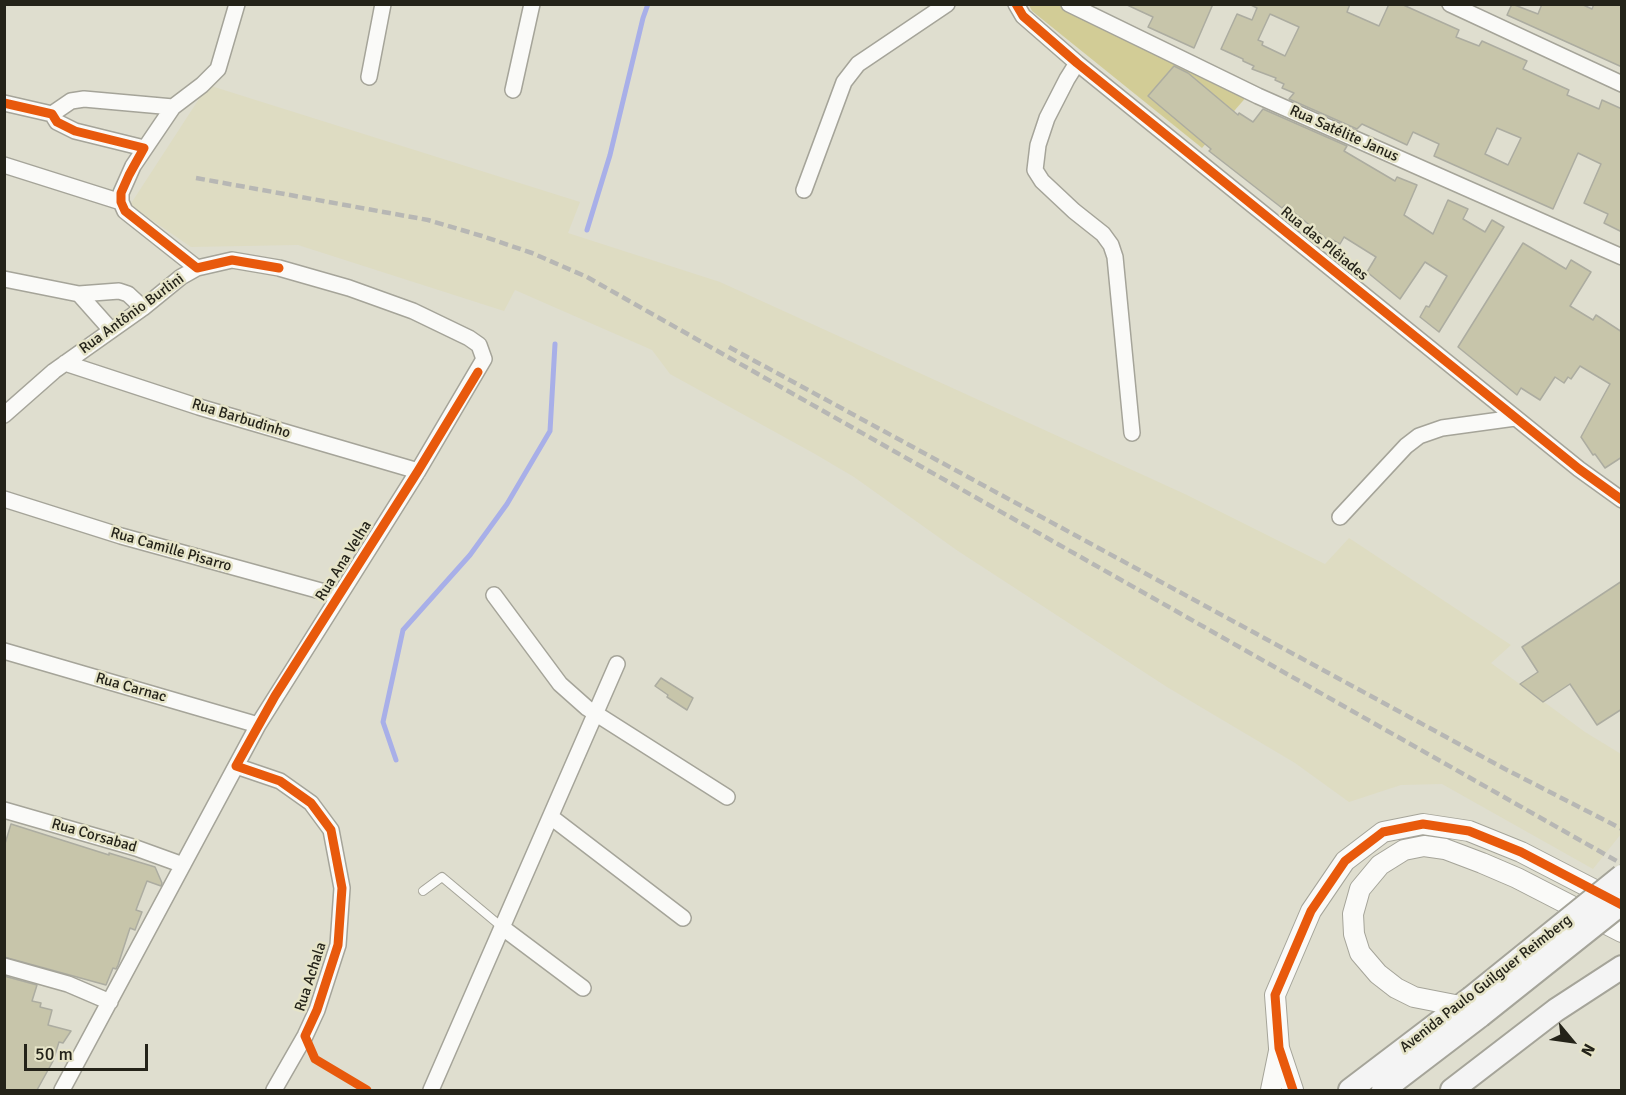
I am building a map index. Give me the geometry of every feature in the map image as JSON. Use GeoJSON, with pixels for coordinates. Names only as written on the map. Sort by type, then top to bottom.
{"type":"FeatureCollection","features":[{"type":"Feature","properties":{"kind":"main road","name":"Avenida Paulo Guilguer Reimberg"},"geometry":{"type":"LineString","coordinates":[[1383,1090],[1470,1007],[1622,876]]}},
{"type":"Feature","properties":{"kind":"main road","name":"Avenida Paulo Guilguer Reimberg"},"geometry":{"type":"LineString","coordinates":[[1350,1090],[1622,904]]}},
{"type":"Feature","properties":{"kind":"main road"},"geometry":{"type":"LineString","coordinates":[[1452,1090],[1556,1010],[1622,967]]}},
{"type":"Feature","properties":{"kind":"street"},"geometry":{"type":"LineString","coordinates":[[197,268],[124,211],[121,193],[144,148],[172,107],[202,85],[218,69],[237,4]]}},
{"type":"Feature","properties":{"kind":"street"},"geometry":{"type":"LineString","coordinates":[[369,77],[383,4]]}},
{"type":"Feature","properties":{"kind":"street"},"geometry":{"type":"LineString","coordinates":[[513,90],[532,4]]}},
{"type":"Feature","properties":{"kind":"street"},"geometry":{"type":"LineString","coordinates":[[804,190],[844,82],[858,64],[947,4]]}},
{"type":"Feature","properties":{"kind":"street","name":"Rua das Plêiades"},"geometry":{"type":"LineString","coordinates":[[1016,4],[1023,16],[1077,63],[1515,418],[1622,500]]}},
{"type":"Feature","properties":{"kind":"street","name":"Rua Satélite Janus"},"geometry":{"type":"LineString","coordinates":[[1069,4],[1258,96],[1622,257]]}},
{"type":"Feature","properties":{"kind":"street"},"geometry":{"type":"LineString","coordinates":[[1450,4],[1622,84]]}},
{"type":"Feature","properties":{"kind":"street"},"geometry":{"type":"LineString","coordinates":[[1077,63],[1047,118],[1038,145],[1035,170],[1042,181],[1103,234],[1111,245],[1115,256],[1132,433]]}},
{"type":"Feature","properties":{"kind":"street"},"geometry":{"type":"LineString","coordinates":[[52,114],[71,101],[84,99],[172,107]]}},
{"type":"Feature","properties":{"kind":"street"},"geometry":{"type":"LineString","coordinates":[[4,103],[52,114],[57,122],[75,131],[144,148]]}},
{"type":"Feature","properties":{"kind":"street"},"geometry":{"type":"LineString","coordinates":[[4,165],[121,202]]}},
{"type":"Feature","properties":{"kind":"street","name":"Rua Antônio Burlini"},"geometry":{"type":"LineString","coordinates":[[4,415],[65,363],[181,278],[197,268],[214,262],[232,260],[279,268],[349,288],[413,311],[470,338],[479,345],[484,359],[478,372]]}},
{"type":"Feature","properties":{"kind":"street"},"geometry":{"type":"LineString","coordinates":[[4,279],[79,294],[119,291],[128,294],[143,308]]}},
{"type":"Feature","properties":{"kind":"street"},"geometry":{"type":"LineString","coordinates":[[79,294],[111,330]]}},
{"type":"Feature","properties":{"kind":"street","name":"Rua Barbudinho"},"geometry":{"type":"LineString","coordinates":[[65,363],[199,407],[418,471]]}},
{"type":"Feature","properties":{"kind":"street","name":"Rua Ana Velha"},"geometry":{"type":"LineString","coordinates":[[62,1090],[258,725],[478,372]]}},
{"type":"Feature","properties":{"kind":"street"},"geometry":{"type":"LineString","coordinates":[[1340,517],[1406,446],[1419,436],[1442,428],[1515,418]]}},
{"type":"Feature","properties":{"kind":"street","name":"Rua Camille Pisarro"},"geometry":{"type":"LineString","coordinates":[[4,499],[121,536],[339,596]]}},
{"type":"Feature","properties":{"kind":"street"},"geometry":{"type":"LineString","coordinates":[[494,595],[560,684],[595,713],[727,797]]}},
{"type":"Feature","properties":{"kind":"street","name":"Rua Carnac"},"geometry":{"type":"LineString","coordinates":[[4,651],[258,725]]}},
{"type":"Feature","properties":{"kind":"street"},"geometry":{"type":"LineString","coordinates":[[432,1090],[617,664]]}},
{"type":"Feature","properties":{"kind":"street","name":"Rua Achala"},"geometry":{"type":"LineString","coordinates":[[236,766],[280,781],[311,803],[331,830],[342,888],[338,945],[317,1010],[274,1090]]}},
{"type":"Feature","properties":{"kind":"street","name":"Rua Corsabad"},"geometry":{"type":"LineString","coordinates":[[4,810],[136,848],[183,865]]}},
{"type":"Feature","properties":{"kind":"street"},"geometry":{"type":"LineString","coordinates":[[551,817],[683,918]]}},
{"type":"Feature","properties":{"kind":"street"},"geometry":{"type":"LineString","coordinates":[[1293,1090],[1279,1048],[1275,995],[1311,911],[1345,861],[1383,832],[1423,824],[1469,831],[1521,852],[1622,904]]}},
{"type":"Feature","properties":{"kind":"street"},"geometry":{"type":"LineString","coordinates":[[1470,1007],[1414,997],[1396,988],[1378,974],[1360,953],[1354,934],[1353,914],[1360,889],[1380,865],[1404,850],[1424,846],[1445,849],[1482,863],[1622,932]]}},
{"type":"Feature","properties":{"kind":"street"},"geometry":{"type":"LineString","coordinates":[[503,928],[583,988]]}},
{"type":"Feature","properties":{"kind":"street"},"geometry":{"type":"LineString","coordinates":[[4,966],[68,984],[110,1002]]}},
{"type":"Feature","properties":{"kind":"street"},"geometry":{"type":"LineString","coordinates":[[1271,1090],[1279,1048]]}},
{"type":"Feature","properties":{"kind":"lane"},"geometry":{"type":"LineString","coordinates":[[423,891],[442,877],[503,928]]}},
{"type":"Feature","properties":{"kind":"shaded area"},"geometry":{"type":"Polygon","coordinates":[[[1029,5],[1061,5],[1248,95],[1202,148],[1032,11],[1029,5]]]}},
{"type":"Feature","properties":{"kind":"shaded area"},"geometry":{"type":"Polygon","coordinates":[[[208,85],[580,202],[568,233],[720,282],[1187,495],[1325,564],[1349,538],[1511,645],[1491,663],[1585,732],[1621,754],[1621,834],[1593,869],[1442,784],[1401,785],[1349,802],[1295,763],[1167,687],[958,551],[854,477],[670,374],[652,350],[515,290],[504,311],[298,245],[191,247],[130,205],[208,85]]]}},
{"type":"Feature","properties":{"kind":"building"},"geometry":{"type":"Polygon","coordinates":[[[1125,4],[1213,4],[1194,48],[1148,27],[1153,17],[1125,4]]]}},
{"type":"Feature","properties":{"kind":"building"},"geometry":{"type":"Polygon","coordinates":[[[1249,4],[1350,4],[1347,12],[1379,26],[1389,4],[1401,4],[1459,30],[1456,37],[1479,46],[1482,41],[1527,61],[1523,69],[1569,90],[1567,95],[1599,109],[1602,100],[1622,109],[1622,232],[1604,223],[1608,214],[1584,203],[1601,164],[1578,153],[1553,209],[1434,156],[1439,144],[1413,132],[1407,145],[1362,124],[1357,129],[1289,99],[1294,93],[1282,88],[1284,84],[1275,80],[1276,78],[1252,69],[1254,66],[1221,49],[1237,14],[1252,20],[1257,8],[1249,4]],[[1270,14],[1258,40],[1263,42],[1262,45],[1285,56],[1299,27],[1270,14]],[[1497,128],[1485,154],[1508,165],[1521,138],[1497,128]]]}},
{"type":"Feature","properties":{"kind":"building"},"geometry":{"type":"Polygon","coordinates":[[[1512,4],[1538,14],[1542,4],[1581,4],[1592,9],[1594,4],[1622,4],[1622,67],[1507,15],[1512,4]]]}},
{"type":"Feature","properties":{"kind":"building"},"geometry":{"type":"Polygon","coordinates":[[[1174,66],[1188,73],[1238,115],[1239,113],[1253,122],[1263,109],[1347,146],[1344,151],[1395,181],[1397,177],[1417,185],[1404,215],[1433,234],[1448,200],[1468,209],[1463,219],[1485,232],[1492,220],[1504,227],[1439,332],[1420,317],[1426,306],[1429,307],[1447,276],[1425,262],[1400,299],[1367,272],[1376,257],[1344,237],[1340,244],[1329,238],[1328,240],[1285,205],[1282,208],[1209,151],[1211,149],[1148,96],[1174,66]]]}},
{"type":"Feature","properties":{"kind":"building"},"geometry":{"type":"Polygon","coordinates":[[[1523,243],[1566,269],[1571,260],[1591,272],[1570,306],[1593,320],[1596,315],[1622,332],[1622,457],[1605,468],[1581,437],[1610,384],[1580,366],[1571,379],[1568,377],[1564,383],[1555,377],[1540,400],[1521,388],[1517,395],[1458,347],[1523,243]]]}},
{"type":"Feature","properties":{"kind":"building"},"geometry":{"type":"Polygon","coordinates":[[[1622,581],[1622,709],[1597,725],[1570,684],[1543,702],[1520,684],[1538,672],[1522,647],[1622,581]]]}},
{"type":"Feature","properties":{"kind":"building"},"geometry":{"type":"Polygon","coordinates":[[[661,678],[693,698],[687,710],[655,686],[661,678]]]}},
{"type":"Feature","properties":{"kind":"building"},"geometry":{"type":"Polygon","coordinates":[[[11,824],[155,867],[162,883],[161,886],[147,881],[136,910],[142,912],[135,930],[130,928],[118,965],[116,969],[113,968],[106,985],[4,957],[4,847],[11,824]]]}},
{"type":"Feature","properties":{"kind":"building"},"geometry":{"type":"Polygon","coordinates":[[[4,976],[37,985],[32,1001],[41,1003],[40,1007],[52,1010],[48,1025],[71,1031],[63,1043],[59,1042],[53,1061],[37,1090],[4,1090],[4,976]]]}},
{"type":"Feature","properties":{"kind":"waterway"},"geometry":{"type":"LineString","coordinates":[[587,230],[610,155],[648,4]]}},
{"type":"Feature","properties":{"kind":"waterway"},"geometry":{"type":"LineString","coordinates":[[396,760],[383,722],[403,630],[470,555],[507,504],[550,431],[555,344]]}},
{"type":"Feature","properties":{"kind":"railway"},"geometry":{"type":"LineString","coordinates":[[196,178],[428,220],[532,253],[587,277],[1622,864]]}},
{"type":"Feature","properties":{"kind":"railway"},"geometry":{"type":"LineString","coordinates":[[729,347],[1505,769],[1622,829]]}},
{"type":"Feature","properties":{"kind":"cycle path"},"geometry":{"type":"LineString","coordinates":[[1016,4],[1023,16],[1077,63],[1579,469],[1622,500]]}},
{"type":"Feature","properties":{"kind":"cycle path"},"geometry":{"type":"LineString","coordinates":[[4,103],[52,114],[57,122],[75,131],[144,148],[121,193],[121,202],[125,211],[197,268],[232,260],[279,268]]}},
{"type":"Feature","properties":{"kind":"cycle path"},"geometry":{"type":"LineString","coordinates":[[367,1090],[315,1059],[305,1036],[317,1010],[338,945],[342,888],[331,830],[311,803],[280,781],[236,766],[275,696],[478,372]]}},
{"type":"Feature","properties":{"kind":"cycle path"},"geometry":{"type":"LineString","coordinates":[[1293,1090],[1279,1048],[1275,995],[1311,911],[1345,861],[1383,832],[1423,824],[1469,831],[1521,852],[1622,905]]}}]}
